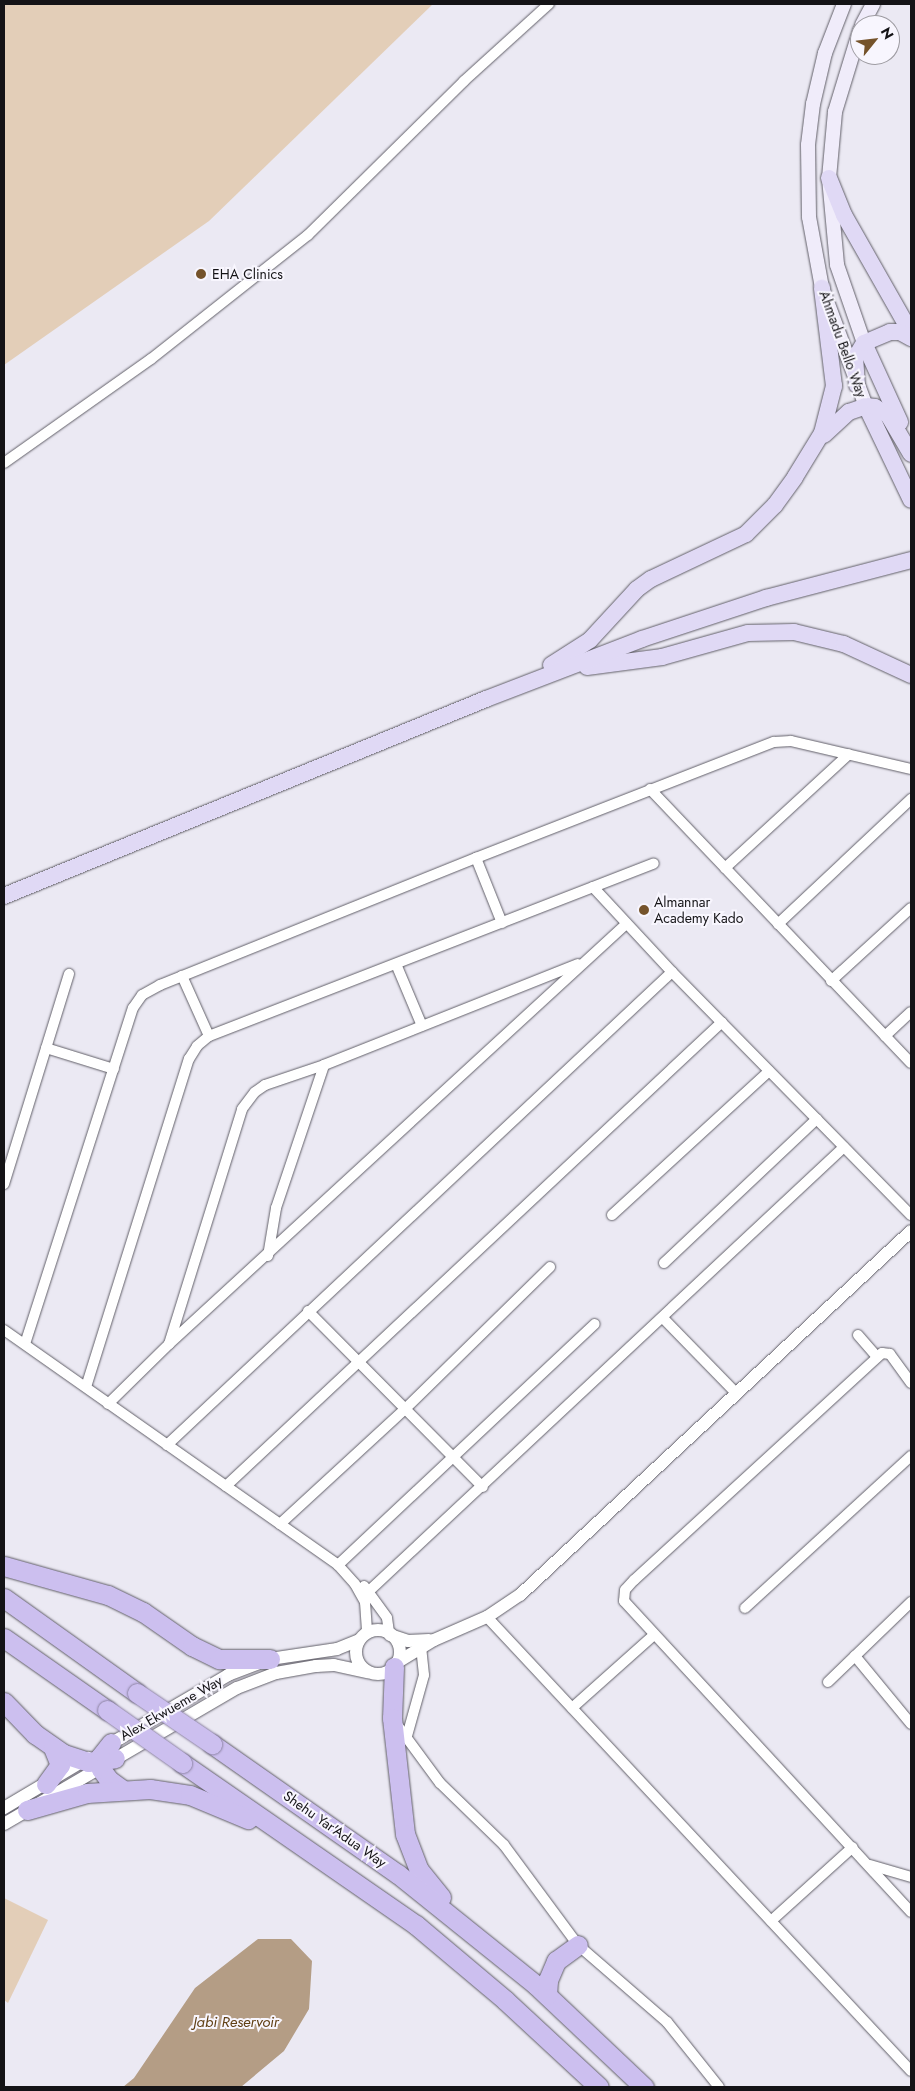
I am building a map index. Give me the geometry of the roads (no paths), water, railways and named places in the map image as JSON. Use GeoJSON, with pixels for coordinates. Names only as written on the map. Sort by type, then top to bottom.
{"type":"FeatureCollection","features":[{"type":"Feature","properties":{"kind":"highway"},"geometry":{"type":"LineString","coordinates":[[4,1566],[108,1595],[143,1612],[206,1654],[230,1661],[270,1659]]}},
{"type":"Feature","properties":{"kind":"highway","name":"Shehu Yar'Adua Way"},"geometry":{"type":"LineString","coordinates":[[4,1598],[137,1693],[383,1862],[547,1995],[644,2087]]}},
{"type":"Feature","properties":{"kind":"highway"},"geometry":{"type":"LineString","coordinates":[[4,1638],[312,1850],[458,1959],[599,2087]]}},
{"type":"Feature","properties":{"kind":"highway"},"geometry":{"type":"LineString","coordinates":[[395,1665],[392,1718],[402,1822],[413,1858],[431,1886],[489,1947]]}},
{"type":"Feature","properties":{"kind":"highway"},"geometry":{"type":"LineString","coordinates":[[4,1702],[53,1748],[60,1765],[46,1784]]}},
{"type":"Feature","properties":{"kind":"highway"},"geometry":{"type":"LineString","coordinates":[[53,1748],[102,1758],[109,1780],[123,1790]]}},
{"type":"Feature","properties":{"kind":"highway"},"geometry":{"type":"LineString","coordinates":[[27,1810],[87,1793],[123,1790],[171,1791],[190,1795],[232,1811],[312,1850]]}},
{"type":"Feature","properties":{"kind":"highway"},"geometry":{"type":"LineString","coordinates":[[547,1995],[548,1980],[556,1961],[578,1945]]}},
{"type":"Feature","properties":{"kind":"main road","name":"Ahmadu Bello Way"},"geometry":{"type":"LineString","coordinates":[[844,4],[825,53],[812,104],[808,145],[809,217],[822,288],[857,385],[908,494]]}},
{"type":"Feature","properties":{"kind":"main road","name":"Ahmadu Bello Way"},"geometry":{"type":"LineString","coordinates":[[850,63],[835,112],[829,178],[837,265],[864,343],[911,447]]}},
{"type":"Feature","properties":{"kind":"main road"},"geometry":{"type":"LineString","coordinates":[[829,178],[844,215],[911,333]]}},
{"type":"Feature","properties":{"kind":"main road"},"geometry":{"type":"LineString","coordinates":[[815,446],[830,409],[834,386],[834,364],[822,288]]}},
{"type":"Feature","properties":{"kind":"main road"},"geometry":{"type":"LineString","coordinates":[[857,385],[855,358],[864,343],[890,332],[900,332],[911,338]]}},
{"type":"Feature","properties":{"kind":"main road"},"geometry":{"type":"LineString","coordinates":[[486,699],[577,649],[651,579],[746,534],[775,505],[815,446],[843,415],[866,406],[875,406],[888,415],[911,454]]}},
{"type":"Feature","properties":{"kind":"main road"},"geometry":{"type":"LineString","coordinates":[[5,895],[555,672],[766,598],[911,560]]}},
{"type":"Feature","properties":{"kind":"main road"},"geometry":{"type":"LineString","coordinates":[[555,672],[662,657],[748,633],[794,632],[844,644],[911,675]]}},
{"type":"Feature","properties":{"kind":"street"},"geometry":{"type":"LineString","coordinates":[[4,463],[151,359],[308,235],[464,81],[549,4]]}},
{"type":"Feature","properties":{"kind":"street"},"geometry":{"type":"LineString","coordinates":[[25,1344],[134,1008],[142,995],[182,976],[476,858],[774,742],[791,741],[911,769]]}},
{"type":"Feature","properties":{"kind":"street"},"geometry":{"type":"LineString","coordinates":[[725,868],[849,754]]}},
{"type":"Feature","properties":{"kind":"street"},"geometry":{"type":"LineString","coordinates":[[650,789],[911,1064]]}},
{"type":"Feature","properties":{"kind":"street"},"geometry":{"type":"LineString","coordinates":[[778,924],[911,799]]}},
{"type":"Feature","properties":{"kind":"street"},"geometry":{"type":"LineString","coordinates":[[476,858],[502,923]]}},
{"type":"Feature","properties":{"kind":"street"},"geometry":{"type":"LineString","coordinates":[[86,1388],[190,1059],[197,1046],[209,1036],[654,863]]}},
{"type":"Feature","properties":{"kind":"street"},"geometry":{"type":"LineString","coordinates":[[594,887],[672,972],[911,1216]]}},
{"type":"Feature","properties":{"kind":"street"},"geometry":{"type":"LineString","coordinates":[[831,981],[911,908]]}},
{"type":"Feature","properties":{"kind":"street"},"geometry":{"type":"LineString","coordinates":[[108,1404],[169,1344],[268,1256],[626,924]]}},
{"type":"Feature","properties":{"kind":"street"},"geometry":{"type":"LineString","coordinates":[[169,1344],[247,1100],[265,1085],[324,1065],[583,962]]}},
{"type":"Feature","properties":{"kind":"street"},"geometry":{"type":"LineString","coordinates":[[396,964],[422,1026]]}},
{"type":"Feature","properties":{"kind":"street"},"geometry":{"type":"LineString","coordinates":[[166,1445],[672,972]]}},
{"type":"Feature","properties":{"kind":"street"},"geometry":{"type":"LineString","coordinates":[[4,1184],[69,974]]}},
{"type":"Feature","properties":{"kind":"street"},"geometry":{"type":"LineString","coordinates":[[182,976],[209,1036]]}},
{"type":"Feature","properties":{"kind":"street"},"geometry":{"type":"LineString","coordinates":[[885,1036],[911,1012]]}},
{"type":"Feature","properties":{"kind":"street"},"geometry":{"type":"LineString","coordinates":[[226,1486],[722,1022]]}},
{"type":"Feature","properties":{"kind":"street"},"geometry":{"type":"LineString","coordinates":[[46,1048],[114,1069]]}},
{"type":"Feature","properties":{"kind":"street"},"geometry":{"type":"LineString","coordinates":[[268,1256],[276,1208],[324,1065]]}},
{"type":"Feature","properties":{"kind":"street"},"geometry":{"type":"LineString","coordinates":[[612,1215],[769,1071]]}},
{"type":"Feature","properties":{"kind":"street"},"geometry":{"type":"LineString","coordinates":[[664,1262],[817,1119]]}},
{"type":"Feature","properties":{"kind":"street"},"geometry":{"type":"LineString","coordinates":[[369,1591],[483,1487],[844,1147]]}},
{"type":"Feature","properties":{"kind":"street"},"geometry":{"type":"LineString","coordinates":[[4,1330],[338,1564],[347,1574],[365,1602],[363,1636],[356,1654],[368,1672],[383,1674],[421,1646],[487,1617],[520,1595],[911,1231]]}},
{"type":"Feature","properties":{"kind":"street"},"geometry":{"type":"LineString","coordinates":[[280,1524],[405,1409],[550,1267]]}},
{"type":"Feature","properties":{"kind":"street"},"geometry":{"type":"LineString","coordinates":[[308,1311],[483,1487]]}},
{"type":"Feature","properties":{"kind":"street"},"geometry":{"type":"LineString","coordinates":[[663,1318],[736,1393]]}},
{"type":"Feature","properties":{"kind":"street"},"geometry":{"type":"LineString","coordinates":[[338,1564],[596,1324]]}},
{"type":"Feature","properties":{"kind":"street"},"geometry":{"type":"LineString","coordinates":[[858,1335],[877,1357]]}},
{"type":"Feature","properties":{"kind":"street"},"geometry":{"type":"LineString","coordinates":[[911,1383],[890,1354],[886,1352],[877,1357],[625,1590],[624,1601],[911,1912]]}},
{"type":"Feature","properties":{"kind":"street"},"geometry":{"type":"LineString","coordinates":[[745,1608],[911,1456]]}},
{"type":"Feature","properties":{"kind":"street"},"geometry":{"type":"LineString","coordinates":[[347,1574],[369,1591],[387,1618],[390,1634],[399,1646],[395,1665]]}},
{"type":"Feature","properties":{"kind":"street"},"geometry":{"type":"LineString","coordinates":[[828,1682],[911,1602]]}},
{"type":"Feature","properties":{"kind":"street"},"geometry":{"type":"LineString","coordinates":[[487,1617],[911,2072]]}},
{"type":"Feature","properties":{"kind":"street"},"geometry":{"type":"LineString","coordinates":[[363,1636],[382,1631],[408,1640],[434,1640]]}},
{"type":"Feature","properties":{"kind":"street"},"geometry":{"type":"LineString","coordinates":[[572,1708],[654,1635]]}},
{"type":"Feature","properties":{"kind":"street","name":"Alex Ekwueme Way"},"geometry":{"type":"LineString","coordinates":[[4,1824],[228,1675],[270,1659],[338,1649],[363,1636]]}},
{"type":"Feature","properties":{"kind":"street"},"geometry":{"type":"LineString","coordinates":[[407,1736],[424,1675],[421,1646]]}},
{"type":"Feature","properties":{"kind":"street"},"geometry":{"type":"LineString","coordinates":[[855,1656],[911,1724]]}},
{"type":"Feature","properties":{"kind":"street","name":"Alex Ekwueme Way"},"geometry":{"type":"LineString","coordinates":[[4,1808],[46,1784],[102,1758],[219,1697],[262,1678],[316,1666],[334,1665],[368,1672]]}},
{"type":"Feature","properties":{"kind":"street"},"geometry":{"type":"LineString","coordinates":[[392,1718],[440,1783],[504,1845],[578,1945],[667,2022],[719,2087]]}},
{"type":"Feature","properties":{"kind":"street"},"geometry":{"type":"LineString","coordinates":[[770,1921],[853,1848]]}},
{"type":"Feature","properties":{"kind":"street"},"geometry":{"type":"LineString","coordinates":[[869,1865],[911,1877]]}},
{"type":"Feature","properties":{"kind":"water","name":"Jabi Reservoir"},"geometry":{"type":"Polygon","coordinates":[[[258,1939],[291,1939],[312,1961],[309,2009],[284,2051],[241,2087],[123,2087],[134,2078],[195,1988],[258,1939]]]}},
{"type":"Feature","properties":{"kind":"place","name":"EHA Clinics"},"geometry":{"type":"Point","coordinates":[201,274]}},
{"type":"Feature","properties":{"kind":"place","name":"Almannar Academy Kado"},"geometry":{"type":"Point","coordinates":[644,910]}}]}
